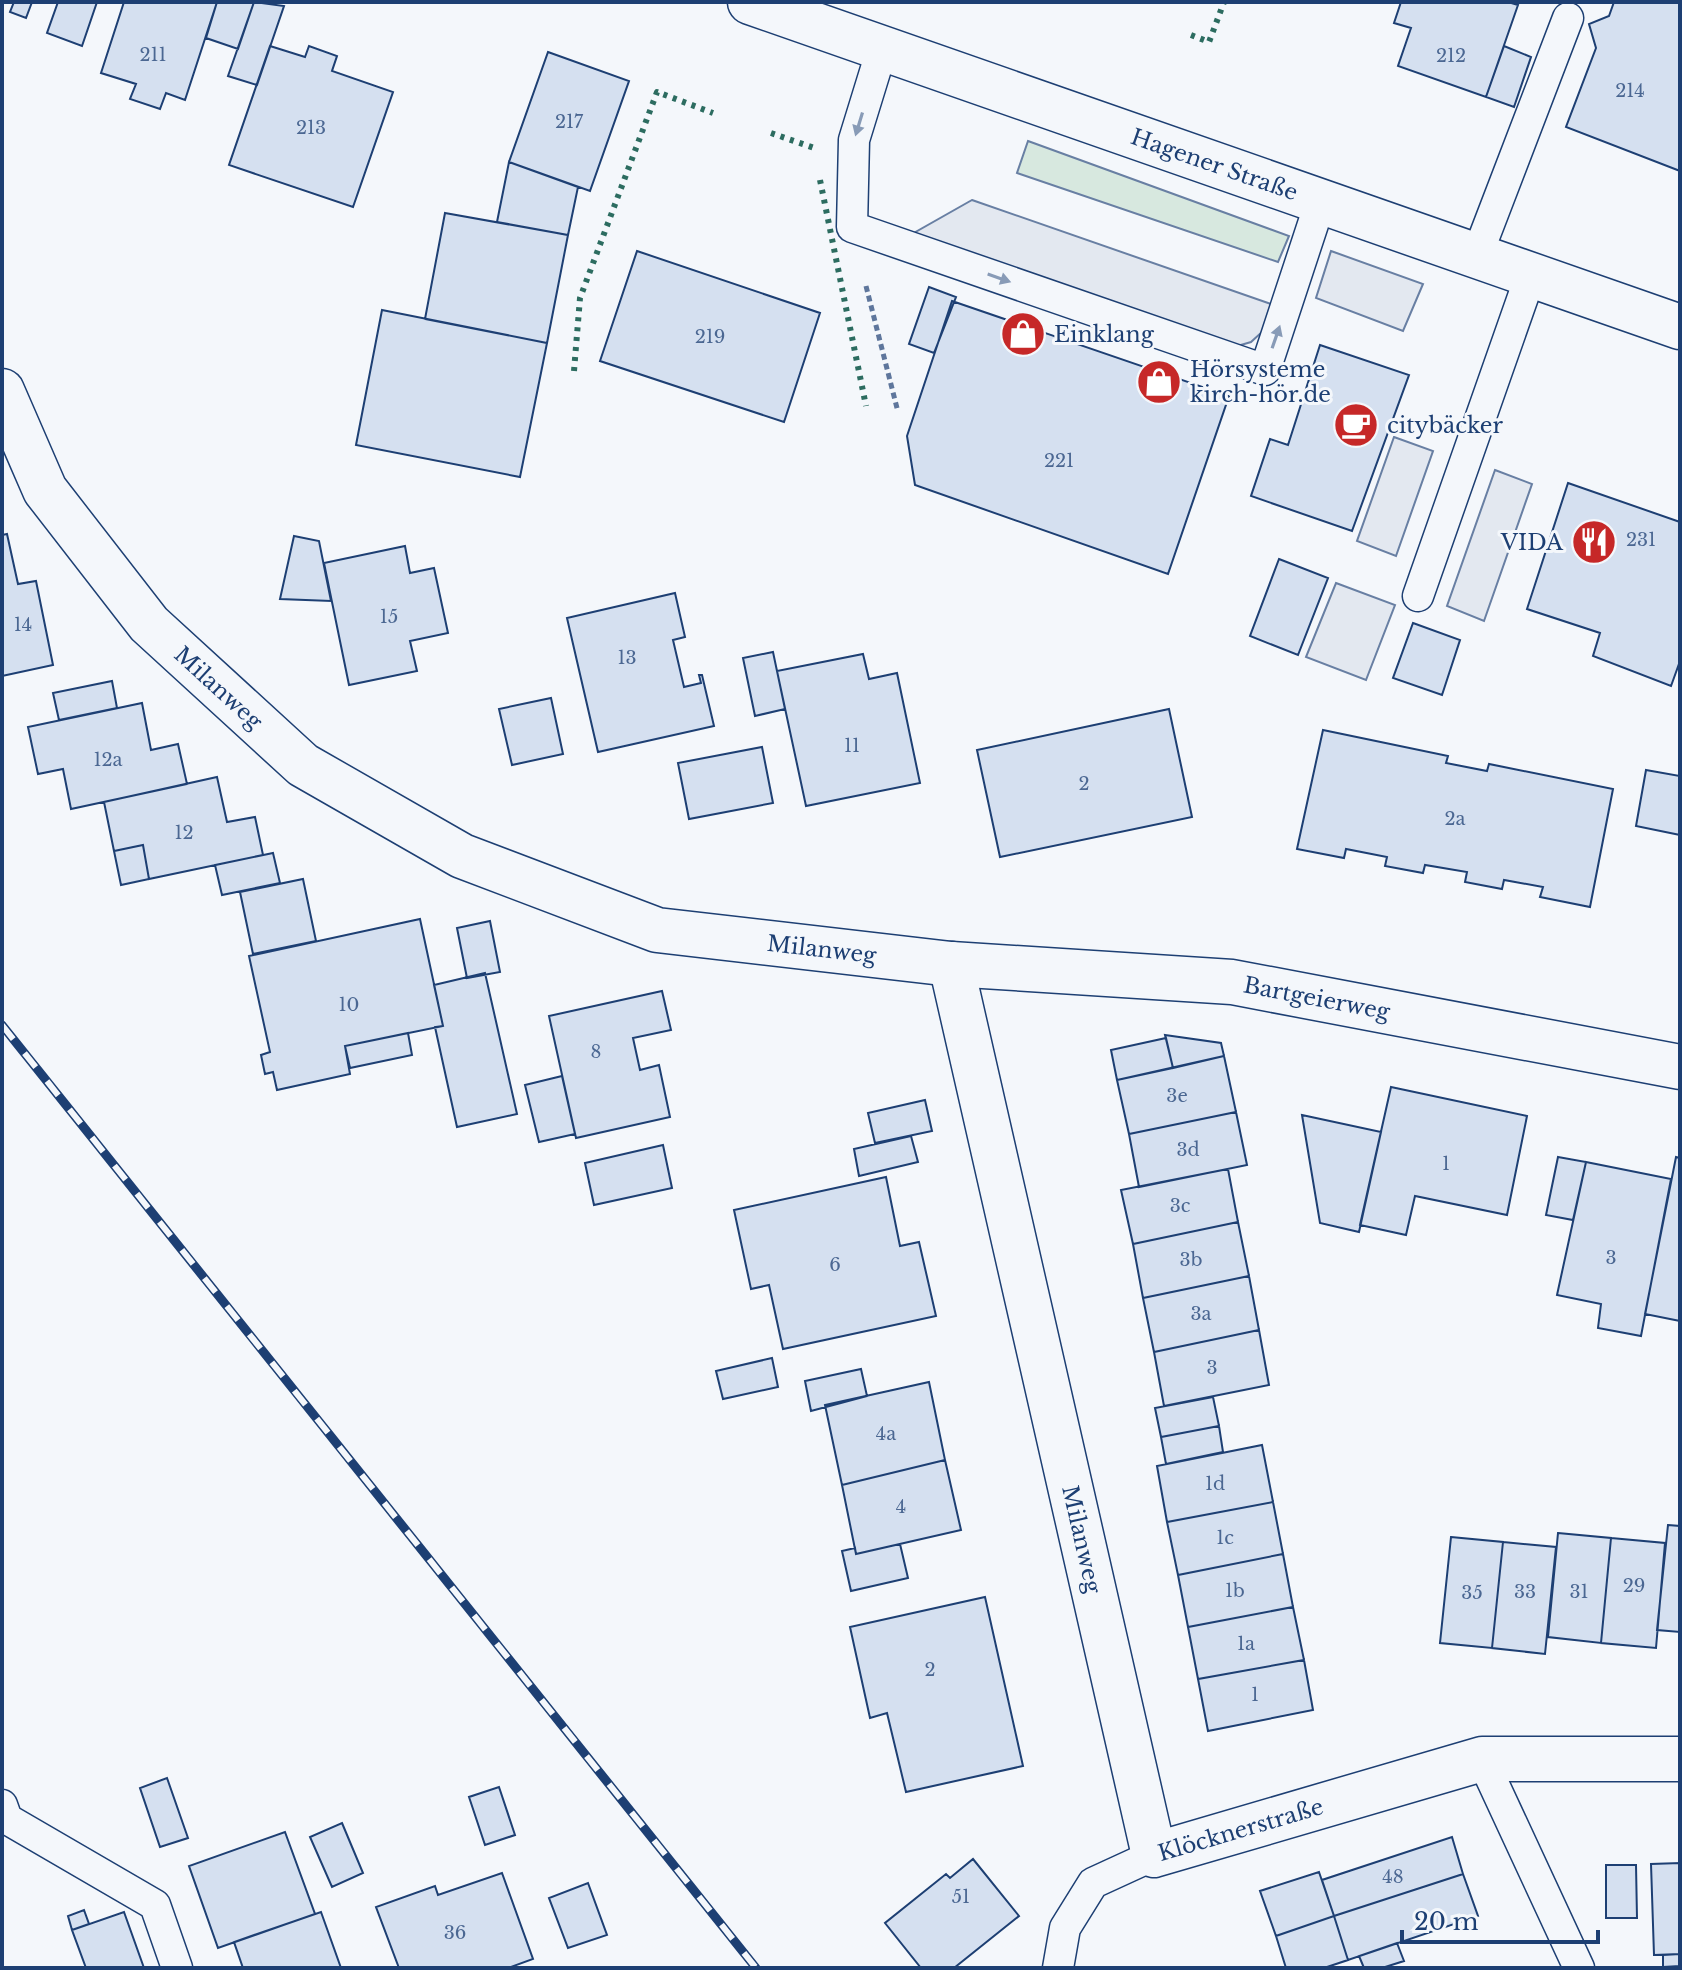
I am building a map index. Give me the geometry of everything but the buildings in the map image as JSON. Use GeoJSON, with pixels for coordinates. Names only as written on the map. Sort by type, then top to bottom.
{"type":"FeatureCollection","features":[{"type":"Feature","properties":{"kind":"street","name":"Hagener Straße"},"geometry":{"type":"LineString","coordinates":[[750,2],[1680,327]]}},
{"type":"Feature","properties":{"kind":"street","name":"Milanweg"},"geometry":{"type":"LineString","coordinates":[[2,391],[45,490],[149,624],[303,765],[462,856],[657,930],[951,964],[1154,1855]]}},
{"type":"Feature","properties":{"kind":"street","name":"Bartgeierweg"},"geometry":{"type":"LineString","coordinates":[[951,964],[1232,982],[1680,1067]]}},
{"type":"Feature","properties":{"kind":"street","name":"Klöcknerstraße"},"geometry":{"type":"LineString","coordinates":[[1154,1855],[1482,1759],[1680,1759]]}},
{"type":"Feature","properties":{"kind":"lane"},"geometry":{"type":"LineString","coordinates":[[1476,258],[1568,18]]}},
{"type":"Feature","properties":{"kind":"lane"},"geometry":{"type":"LineString","coordinates":[[882,49],[854,140],[852,227],[1265,370],[1320,203]]}},
{"type":"Feature","properties":{"kind":"lane"},"geometry":{"type":"LineString","coordinates":[[1418,596],[1530,277]]}},
{"type":"Feature","properties":{"kind":"lane"},"geometry":{"type":"LineString","coordinates":[[1482,1759],[1579,1968]]}},
{"type":"Feature","properties":{"kind":"lane"},"geometry":{"type":"LineString","coordinates":[[2,1805],[7,1819],[155,1905],[177,1968]]}},
{"type":"Feature","properties":{"kind":"lane","name":"Klöcknerstraße"},"geometry":{"type":"LineString","coordinates":[[1058,1968],[1065,1928],[1093,1883],[1154,1855]]}},
{"type":"Feature","properties":{"kind":"path"},"geometry":{"type":"LineString","coordinates":[[852,227],[898,412]]}},
{"type":"Feature","properties":{"kind":"shaded area"},"geometry":{"type":"Polygon","coordinates":[[[1028,141],[1289,236],[1278,262],[1017,173],[1028,141]]]}},
{"type":"Feature","properties":{"kind":"shaded area"},"geometry":{"type":"Polygon","coordinates":[[[972,200],[1271,304],[1262,332],[1251,342],[1234,347],[912,234],[972,200]]]}},
{"type":"Feature","properties":{"kind":"shaded area"},"geometry":{"type":"Polygon","coordinates":[[[1331,251],[1423,284],[1403,331],[1316,298],[1331,251]]]}},
{"type":"Feature","properties":{"kind":"shaded area"},"geometry":{"type":"Polygon","coordinates":[[[1394,437],[1433,451],[1396,556],[1357,541],[1394,437]]]}},
{"type":"Feature","properties":{"kind":"shaded area"},"geometry":{"type":"Polygon","coordinates":[[[1495,470],[1532,484],[1484,621],[1447,606],[1495,470]]]}},
{"type":"Feature","properties":{"kind":"shaded area"},"geometry":{"type":"Polygon","coordinates":[[[1336,583],[1395,605],[1366,680],[1306,657],[1336,583]]]}},
{"type":"Feature","properties":{"kind":"railway"},"geometry":{"type":"LineString","coordinates":[[2,1025],[756,1968]]}},
{"type":"Feature","properties":{"kind":"hedge"},"geometry":{"type":"LineString","coordinates":[[1191,35],[1209,42],[1224,2]]}},
{"type":"Feature","properties":{"kind":"hedge"},"geometry":{"type":"LineString","coordinates":[[574,371],[580,298],[657,92],[713,113]]}},
{"type":"Feature","properties":{"kind":"hedge"},"geometry":{"type":"LineString","coordinates":[[771,133],[817,149]]}},
{"type":"Feature","properties":{"kind":"hedge"},"geometry":{"type":"LineString","coordinates":[[820,180],[866,406]]}},
{"type":"Feature","properties":{"kind":"place","name":"Einklang"},"geometry":{"type":"Point","coordinates":[1023,334]}},
{"type":"Feature","properties":{"kind":"place","name":"Hörsysteme kirch-hör.de"},"geometry":{"type":"Point","coordinates":[1159,382]}},
{"type":"Feature","properties":{"kind":"place","name":"citybäcker"},"geometry":{"type":"Point","coordinates":[1356,425]}},
{"type":"Feature","properties":{"kind":"place","name":"VIDA"},"geometry":{"type":"Point","coordinates":[1594,542]}}]}
